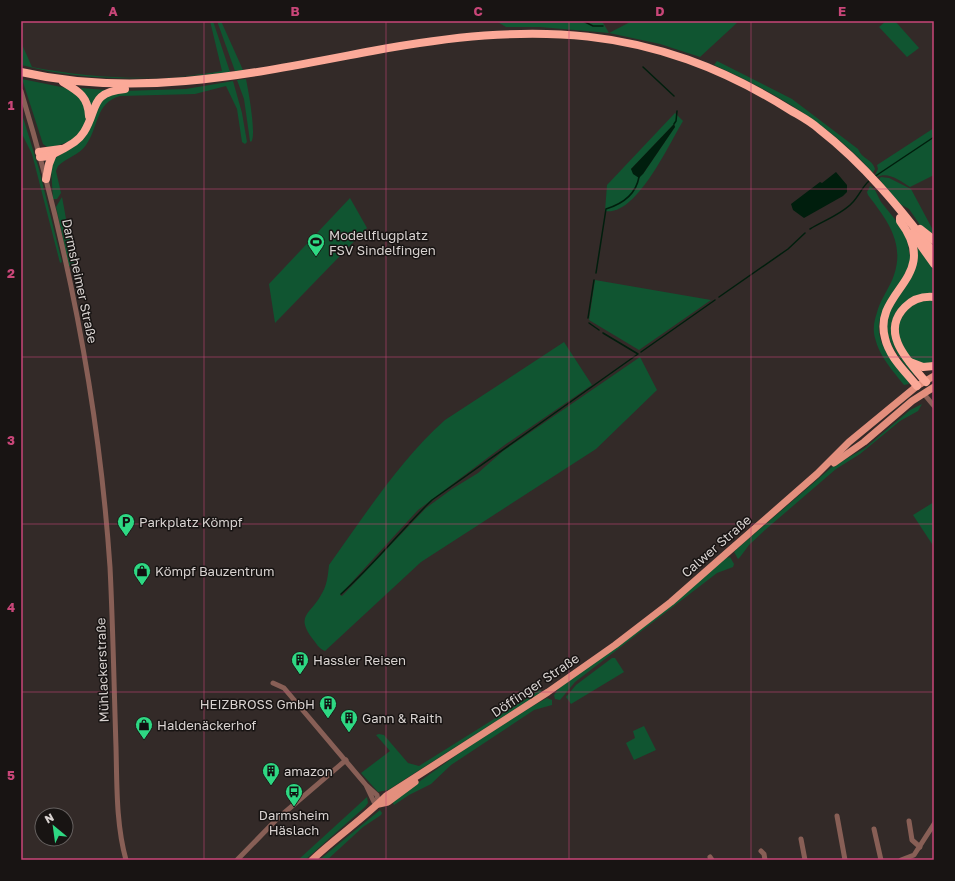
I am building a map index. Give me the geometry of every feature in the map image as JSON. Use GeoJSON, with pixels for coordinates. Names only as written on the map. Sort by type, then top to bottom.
{"type":"FeatureCollection","features":[{"type":"Feature","properties":{"kind":"highway"},"geometry":{"type":"LineString","coordinates":[[21,72],[59,79],[100,84],[139,84],[194,81],[251,74],[448,39],[499,34],[551,34],[617,40],[682,57],[743,82],[793,112],[865,173],[920,229],[934,240]]}},
{"type":"Feature","properties":{"kind":"highway"},"geometry":{"type":"LineString","coordinates":[[59,79],[84,96],[88,107],[89,119]]}},
{"type":"Feature","properties":{"kind":"highway"},"geometry":{"type":"LineString","coordinates":[[40,154],[53,154],[80,138],[85,130],[96,103],[104,94],[139,84]]}},
{"type":"Feature","properties":{"kind":"highway"},"geometry":{"type":"LineString","coordinates":[[40,154],[62,149]]}},
{"type":"Feature","properties":{"kind":"highway"},"geometry":{"type":"LineString","coordinates":[[46,179],[53,154]]}},
{"type":"Feature","properties":{"kind":"highway"},"geometry":{"type":"LineString","coordinates":[[878,187],[934,264]]}},
{"type":"Feature","properties":{"kind":"highway"},"geometry":{"type":"LineString","coordinates":[[895,203],[934,253]]}},
{"type":"Feature","properties":{"kind":"highway"},"geometry":{"type":"LineString","coordinates":[[900,218],[900,221],[912,241],[914,262],[910,275],[891,303],[884,319],[884,338],[890,351],[918,386]]}},
{"type":"Feature","properties":{"kind":"highway"},"geometry":{"type":"LineString","coordinates":[[926,382],[909,362],[896,342],[894,331],[897,319],[903,309],[912,301],[925,297],[934,297]]}},
{"type":"Feature","properties":{"kind":"highway"},"geometry":{"type":"LineString","coordinates":[[909,362],[923,367],[934,366]]}},
{"type":"Feature","properties":{"kind":"main road","name":"Calwer Straße"},"geometry":{"type":"LineString","coordinates":[[629,634],[676,596],[817,474],[849,442],[918,386],[934,376]]}},
{"type":"Feature","properties":{"kind":"main road"},"geometry":{"type":"LineString","coordinates":[[926,382],[933,389]]}},
{"type":"Feature","properties":{"kind":"main road"},"geometry":{"type":"LineString","coordinates":[[918,386],[924,394]]}},
{"type":"Feature","properties":{"kind":"main road","name":"Calwer Straße"},"geometry":{"type":"LineString","coordinates":[[817,474],[855,449],[912,401],[933,389]]}},
{"type":"Feature","properties":{"kind":"main road","name":"Döffinger Straße"},"geometry":{"type":"LineString","coordinates":[[312,860],[346,830],[380,804],[384,798],[398,788],[548,692],[629,634]]}},
{"type":"Feature","properties":{"kind":"street","name":"Darmsheimer Straße"},"geometry":{"type":"LineString","coordinates":[[21,92],[40,154],[76,313],[102,478]]}},
{"type":"Feature","properties":{"kind":"street"},"geometry":{"type":"LineString","coordinates":[[924,394],[934,406]]}},
{"type":"Feature","properties":{"kind":"street","name":"Mühlackerstraße"},"geometry":{"type":"LineString","coordinates":[[102,478],[110,568],[118,810],[126,860]]}},
{"type":"Feature","properties":{"kind":"street"},"geometry":{"type":"LineString","coordinates":[[273,683],[284,688],[366,785],[377,795],[380,804]]}},
{"type":"Feature","properties":{"kind":"street"},"geometry":{"type":"LineString","coordinates":[[237,860],[277,819],[346,760]]}},
{"type":"Feature","properties":{"kind":"street"},"geometry":{"type":"LineString","coordinates":[[837,816],[845,860]]}},
{"type":"Feature","properties":{"kind":"street"},"geometry":{"type":"LineString","coordinates":[[909,821],[912,840],[920,847]]}},
{"type":"Feature","properties":{"kind":"street"},"geometry":{"type":"LineString","coordinates":[[901,860],[914,855],[934,824]]}},
{"type":"Feature","properties":{"kind":"street"},"geometry":{"type":"LineString","coordinates":[[874,829],[881,860]]}},
{"type":"Feature","properties":{"kind":"street"},"geometry":{"type":"LineString","coordinates":[[801,839],[805,860]]}},
{"type":"Feature","properties":{"kind":"street"},"geometry":{"type":"LineString","coordinates":[[761,851],[764,854],[765,860]]}},
{"type":"Feature","properties":{"kind":"green space"},"geometry":{"type":"Polygon","coordinates":[[[210,21],[213,21],[230,72],[151,78],[222,71],[210,21]]]}},
{"type":"Feature","properties":{"kind":"green space"},"geometry":{"type":"Polygon","coordinates":[[[217,21],[221,21],[243,70],[235,71],[217,21]]]}},
{"type":"Feature","properties":{"kind":"green space"},"geometry":{"type":"Polygon","coordinates":[[[496,21],[602,21],[609,33],[540,27],[506,27],[496,21]]]}},
{"type":"Feature","properties":{"kind":"green space"},"geometry":{"type":"Polygon","coordinates":[[[632,21],[739,21],[700,57],[660,44],[609,33],[632,21]]]}},
{"type":"Feature","properties":{"kind":"green space"},"geometry":{"type":"Polygon","coordinates":[[[886,21],[895,21],[919,48],[907,57],[879,27],[886,21]]]}},
{"type":"Feature","properties":{"kind":"green space"},"geometry":{"type":"Polygon","coordinates":[[[21,42],[32,67],[79,74],[127,78],[73,75],[21,65],[21,42]]]}},
{"type":"Feature","properties":{"kind":"green space"},"geometry":{"type":"Polygon","coordinates":[[[717,61],[792,99],[858,149],[874,166],[875,169],[873,173],[857,156],[820,125],[800,111],[758,86],[714,65],[717,61]]]}},
{"type":"Feature","properties":{"kind":"green space"},"geometry":{"type":"Polygon","coordinates":[[[22,79],[71,89],[79,94],[87,115],[85,123],[78,134],[68,142],[55,146],[47,147],[43,144],[22,79]]]}},
{"type":"Feature","properties":{"kind":"green space"},"geometry":{"type":"Polygon","coordinates":[[[246,79],[253,122],[253,138],[251,142],[244,99],[237,80],[246,79]]]}},
{"type":"Feature","properties":{"kind":"green space"},"geometry":{"type":"Polygon","coordinates":[[[233,81],[242,113],[247,142],[245,144],[242,142],[237,109],[226,86],[195,94],[120,96],[112,99],[106,104],[98,116],[86,145],[58,166],[56,171],[61,193],[57,199],[53,199],[51,168],[55,158],[73,147],[102,98],[123,91],[186,89],[233,81]]]}},
{"type":"Feature","properties":{"kind":"green space"},"geometry":{"type":"Polygon","coordinates":[[[81,88],[106,90],[91,108],[81,88]]]}},
{"type":"Feature","properties":{"kind":"green space"},"geometry":{"type":"Polygon","coordinates":[[[21,111],[39,169],[62,262],[60,263],[32,154],[21,132],[21,111]]]}},
{"type":"Feature","properties":{"kind":"green space"},"geometry":{"type":"Polygon","coordinates":[[[675,113],[683,121],[650,177],[640,191],[628,203],[617,210],[605,211],[607,185],[675,113]],[[674,124],[631,169],[643,174],[675,127],[674,124]]]}},
{"type":"Feature","properties":{"kind":"green space"},"geometry":{"type":"Polygon","coordinates":[[[934,128],[934,175],[910,187],[890,176],[881,175],[877,177],[875,175],[878,169],[877,165],[934,128]]]}},
{"type":"Feature","properties":{"kind":"green space"},"geometry":{"type":"Polygon","coordinates":[[[881,177],[889,178],[911,189],[934,232],[934,237],[920,225],[909,209],[900,204],[879,179],[881,177]]]}},
{"type":"Feature","properties":{"kind":"green space"},"geometry":{"type":"Polygon","coordinates":[[[870,186],[875,190],[881,202],[906,233],[911,263],[880,318],[879,327],[879,335],[886,352],[908,381],[909,384],[904,385],[883,357],[877,345],[874,334],[876,316],[894,275],[897,263],[897,253],[896,242],[892,232],[882,214],[868,195],[867,192],[870,186]]]}},
{"type":"Feature","properties":{"kind":"green space"},"geometry":{"type":"Polygon","coordinates":[[[62,197],[75,267],[69,266],[56,207],[62,197]]]}},
{"type":"Feature","properties":{"kind":"green space","name":"Modellflugplatz FSV Sindelfingen"},"geometry":{"type":"Polygon","coordinates":[[[350,198],[367,228],[275,323],[269,284],[350,198]]]}},
{"type":"Feature","properties":{"kind":"green space"},"geometry":{"type":"Polygon","coordinates":[[[915,242],[934,268],[934,295],[908,301],[892,337],[896,349],[916,375],[914,375],[903,363],[893,347],[889,339],[886,322],[890,309],[910,277],[915,242]]]}},
{"type":"Feature","properties":{"kind":"green space"},"geometry":{"type":"Polygon","coordinates":[[[595,280],[711,300],[639,350],[589,320],[595,280]]]}},
{"type":"Feature","properties":{"kind":"green space"},"geometry":{"type":"Polygon","coordinates":[[[934,299],[934,364],[921,363],[911,358],[899,339],[898,328],[900,317],[906,308],[916,302],[934,299]]]}},
{"type":"Feature","properties":{"kind":"green space"},"geometry":{"type":"Polygon","coordinates":[[[564,342],[592,385],[506,444],[418,510],[340,595],[342,596],[426,508],[452,489],[478,473],[503,451],[640,357],[657,390],[596,449],[421,562],[325,651],[321,649],[307,630],[305,624],[306,615],[325,588],[329,565],[383,489],[428,436],[445,420],[564,342]]]}},
{"type":"Feature","properties":{"kind":"green space"},"geometry":{"type":"Polygon","coordinates":[[[922,404],[918,411],[900,421],[860,454],[836,469],[765,530],[749,545],[738,559],[734,552],[738,548],[832,467],[865,448],[910,410],[922,404]]]}},
{"type":"Feature","properties":{"kind":"green space"},"geometry":{"type":"Polygon","coordinates":[[[934,502],[934,547],[913,515],[934,502]]]}},
{"type":"Feature","properties":{"kind":"green space"},"geometry":{"type":"Polygon","coordinates":[[[730,557],[734,564],[733,567],[717,573],[575,682],[560,700],[555,699],[554,695],[559,688],[634,634],[726,558],[730,557]]]}},
{"type":"Feature","properties":{"kind":"green space"},"geometry":{"type":"Polygon","coordinates":[[[612,658],[615,658],[624,672],[571,704],[566,697],[576,685],[612,658]]]}},
{"type":"Feature","properties":{"kind":"green space"},"geometry":{"type":"Polygon","coordinates":[[[538,689],[542,691],[539,694],[388,790],[378,792],[361,773],[390,751],[376,735],[384,735],[408,763],[419,766],[534,694],[538,689]]]}},
{"type":"Feature","properties":{"kind":"green space"},"geometry":{"type":"Polygon","coordinates":[[[547,698],[552,700],[552,705],[534,710],[451,765],[431,784],[409,795],[394,805],[392,801],[468,747],[547,698]]]}},
{"type":"Feature","properties":{"kind":"green space"},"geometry":{"type":"Polygon","coordinates":[[[644,726],[656,750],[634,760],[626,743],[635,738],[633,731],[644,726]]]}},
{"type":"Feature","properties":{"kind":"green space"},"geometry":{"type":"Polygon","coordinates":[[[367,797],[368,803],[365,807],[305,860],[298,860],[367,797]]]}},
{"type":"Feature","properties":{"kind":"green space"},"geometry":{"type":"Polygon","coordinates":[[[380,810],[382,813],[381,815],[363,827],[327,860],[319,860],[380,810]]]}},
{"type":"Feature","properties":{"kind":"shaded area"},"geometry":{"type":"Polygon","coordinates":[[[674,124],[675,127],[643,174],[639,178],[633,174],[631,169],[674,124]]]}},
{"type":"Feature","properties":{"kind":"shaded area"},"geometry":{"type":"Polygon","coordinates":[[[836,172],[847,185],[847,192],[843,196],[804,218],[793,210],[791,204],[836,172]]]}},
{"type":"Feature","properties":{"kind":"waterway"},"geometry":{"type":"LineString","coordinates":[[583,21],[593,26],[603,26]]}},
{"type":"Feature","properties":{"kind":"waterway"},"geometry":{"type":"LineString","coordinates":[[643,67],[674,96]]}},
{"type":"Feature","properties":{"kind":"waterway"},"geometry":{"type":"LineString","coordinates":[[674,124],[676,121],[677,111]]}},
{"type":"Feature","properties":{"kind":"waterway"},"geometry":{"type":"LineString","coordinates":[[874,177],[934,137]]}},
{"type":"Feature","properties":{"kind":"waterway"},"geometry":{"type":"LineString","coordinates":[[596,273],[606,209],[627,198],[635,188],[639,177]]}},
{"type":"Feature","properties":{"kind":"waterway"},"geometry":{"type":"LineString","coordinates":[[810,229],[848,207],[869,181]]}},
{"type":"Feature","properties":{"kind":"waterway"},"geometry":{"type":"LineString","coordinates":[[719,297],[788,249],[805,233]]}},
{"type":"Feature","properties":{"kind":"waterway"},"geometry":{"type":"LineString","coordinates":[[588,318],[594,280]]}},
{"type":"Feature","properties":{"kind":"waterway"},"geometry":{"type":"LineString","coordinates":[[641,352],[715,300]]}},
{"type":"Feature","properties":{"kind":"waterway"},"geometry":{"type":"LineString","coordinates":[[589,323],[599,330]]}},
{"type":"Feature","properties":{"kind":"waterway"},"geometry":{"type":"LineString","coordinates":[[341,594],[365,571],[432,500],[638,354],[603,333]]}},
{"type":"Feature","properties":{"kind":"place","name":"Modellflugplatz FSV Sindelfingen"},"geometry":{"type":"Point","coordinates":[316,257]}},
{"type":"Feature","properties":{"kind":"place","name":"Parkplatz Kömpf"},"geometry":{"type":"Point","coordinates":[126,537]}},
{"type":"Feature","properties":{"kind":"place","name":"Kömpf Bauzentrum"},"geometry":{"type":"Point","coordinates":[142,586]}},
{"type":"Feature","properties":{"kind":"place","name":"Hassler Reisen"},"geometry":{"type":"Point","coordinates":[300,675]}},
{"type":"Feature","properties":{"kind":"place","name":"HEIZBROSS GmbH"},"geometry":{"type":"Point","coordinates":[328,719]}},
{"type":"Feature","properties":{"kind":"place","name":"Gann & Raith"},"geometry":{"type":"Point","coordinates":[349,733]}},
{"type":"Feature","properties":{"kind":"place","name":"Haldenäckerhof"},"geometry":{"type":"Point","coordinates":[144,740]}},
{"type":"Feature","properties":{"kind":"place","name":"amazon"},"geometry":{"type":"Point","coordinates":[271,786]}},
{"type":"Feature","properties":{"kind":"place","name":"Darmsheim Häslach"},"geometry":{"type":"Point","coordinates":[294,807]}}]}
